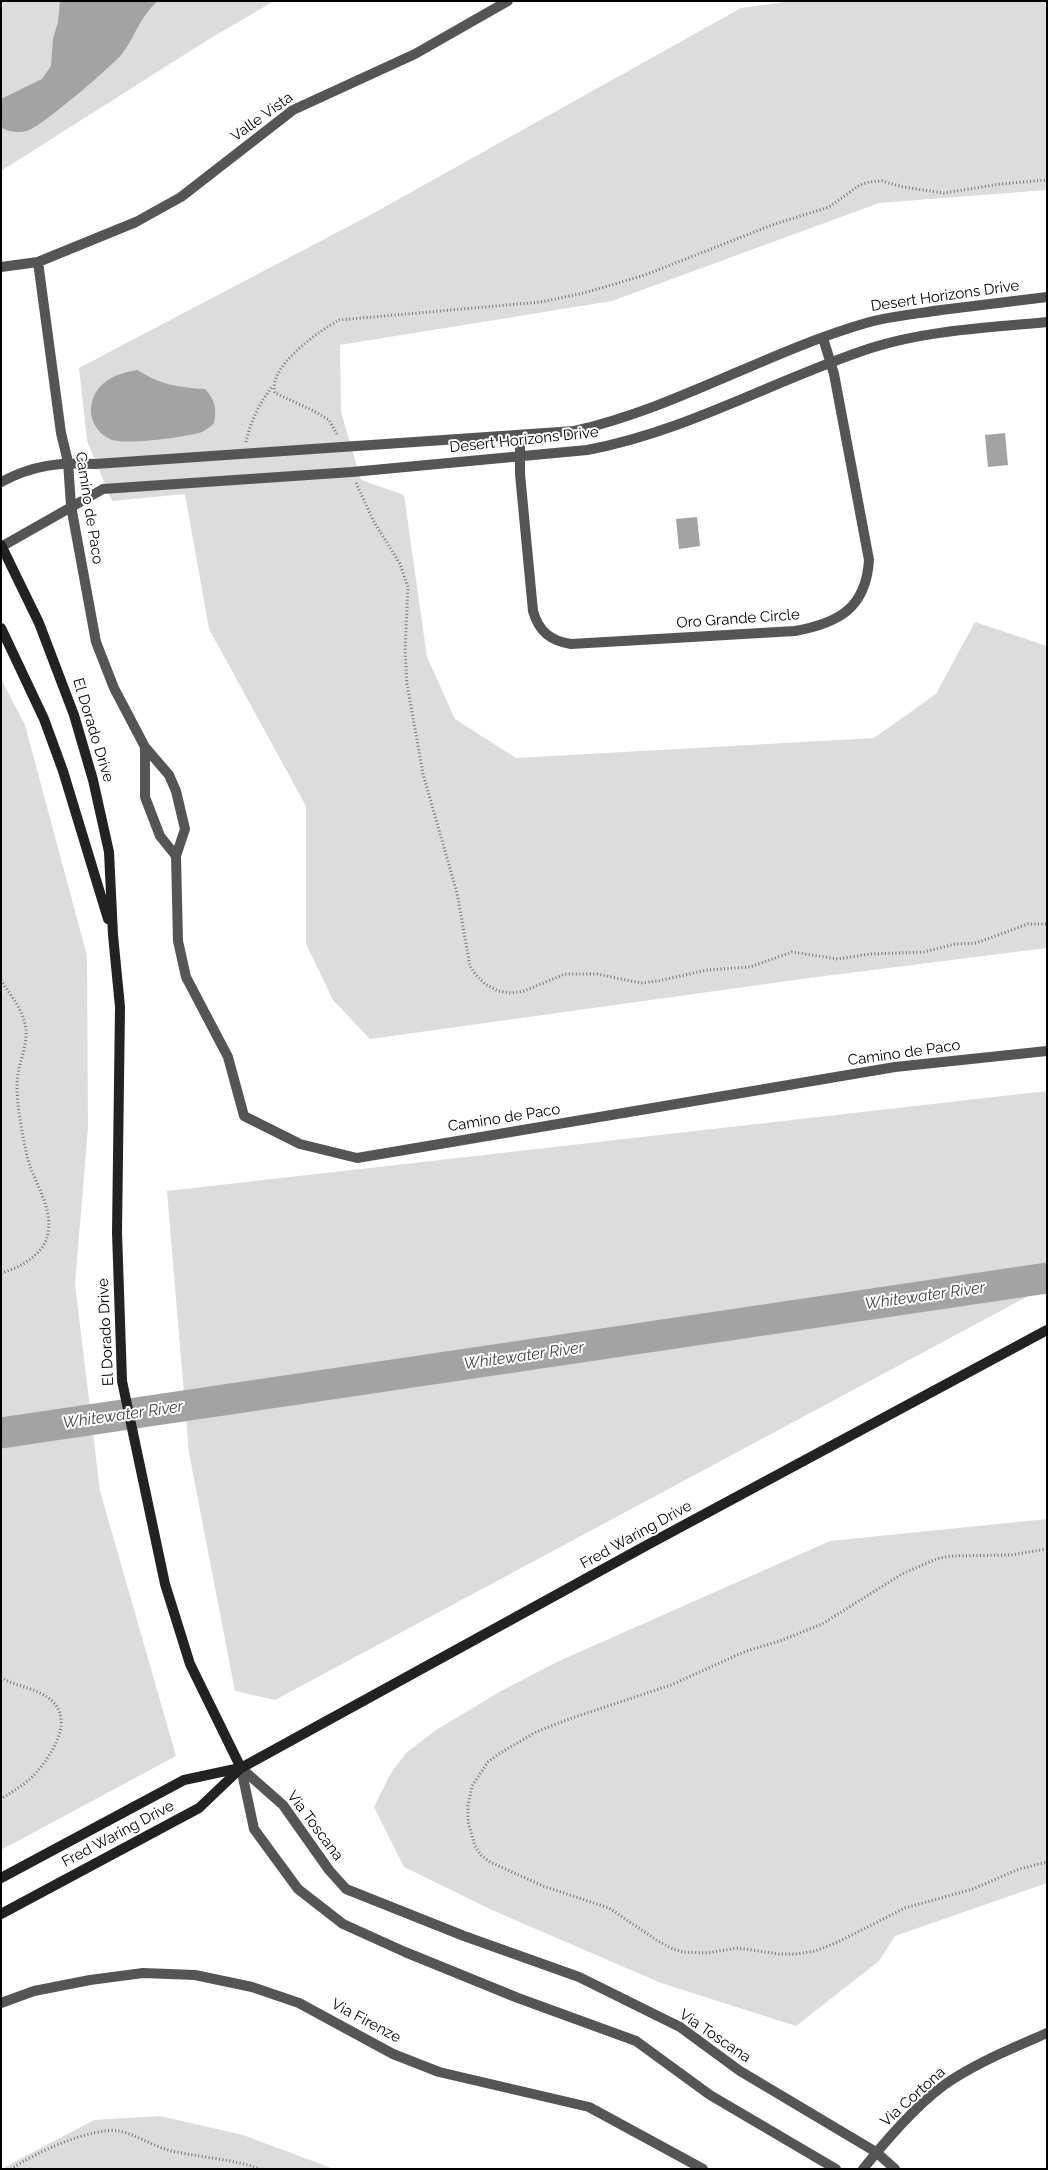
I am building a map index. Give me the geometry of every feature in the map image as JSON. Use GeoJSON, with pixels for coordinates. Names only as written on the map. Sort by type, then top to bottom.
{"type":"FeatureCollection","features":[{"type":"Feature","properties":{"kind":"main road","name":"El Dorado Drive"},"geometry":{"type":"LineString","coordinates":[[2,546],[39,623],[74,715],[93,780],[109,852],[112,935],[120,1007],[116,1232],[122,1381],[165,1584],[190,1664],[241,1768]]}},
{"type":"Feature","properties":{"kind":"main road","name":"El Dorado Drive"},"geometry":{"type":"LineString","coordinates":[[1,628],[44,719],[60,763],[112,935]]}},
{"type":"Feature","properties":{"kind":"main road","name":"Fred Waring Drive"},"geometry":{"type":"LineString","coordinates":[[1,1914],[199,1808],[241,1768],[649,1544],[1047,1330]]}},
{"type":"Feature","properties":{"kind":"main road","name":"Fred Waring Drive"},"geometry":{"type":"LineString","coordinates":[[1,1878],[184,1780],[241,1768]]}},
{"type":"Feature","properties":{"kind":"street","name":"Valle Vista"},"geometry":{"type":"LineString","coordinates":[[1,267],[38,262],[136,222],[181,197],[293,110],[415,54],[508,1]]}},
{"type":"Feature","properties":{"kind":"street","name":"Camino de Paco"},"geometry":{"type":"LineString","coordinates":[[38,262],[62,433],[68,462],[71,506],[96,642],[114,688],[145,747],[169,775],[176,791],[185,829],[176,856],[178,941],[186,977],[228,1058],[244,1116],[300,1144],[357,1158],[895,1067],[1047,1051]]}},
{"type":"Feature","properties":{"kind":"street","name":"Desert Horizons Drive"},"geometry":{"type":"LineString","coordinates":[[1,482],[21,472],[68,462],[95,464],[574,431],[604,424],[680,396],[823,338],[866,323],[895,316],[1047,297]]}},
{"type":"Feature","properties":{"kind":"street","name":"Desert Horizons Drive"},"geometry":{"type":"LineString","coordinates":[[2,546],[103,489],[352,472],[520,458],[618,445],[668,428],[831,362],[872,348],[920,336],[1047,322]]}},
{"type":"Feature","properties":{"kind":"street","name":"Oro Grande Circle"},"geometry":{"type":"LineString","coordinates":[[520,436],[520,458],[533,611],[536,622],[550,638],[558,642],[571,644],[795,631],[819,627],[844,614],[862,595],[868,574],[869,560],[831,362],[823,338]]}},
{"type":"Feature","properties":{"kind":"street","name":"Camino de Paco"},"geometry":{"type":"LineString","coordinates":[[145,747],[145,797],[160,836],[176,856]]}},
{"type":"Feature","properties":{"kind":"street","name":"Via Toscana"},"geometry":{"type":"LineString","coordinates":[[241,1768],[283,1805],[329,1870],[346,1889],[464,1936],[579,1977],[680,2027],[740,2071],[876,2152],[896,2169]]}},
{"type":"Feature","properties":{"kind":"street"},"geometry":{"type":"LineString","coordinates":[[241,1768],[254,1829],[298,1889],[343,1924],[405,1952],[518,1998],[636,2041],[710,2095],[836,2169]]}},
{"type":"Feature","properties":{"kind":"street","name":"Via Firenze"},"geometry":{"type":"LineString","coordinates":[[1,2003],[34,1991],[90,1980],[143,1974],[195,1975],[252,1987],[299,2003],[394,2054],[439,2072],[589,2107],[703,2169]]}},
{"type":"Feature","properties":{"kind":"street","name":"Via Cortona"},"geometry":{"type":"LineString","coordinates":[[863,2169],[876,2152],[919,2108],[952,2080],[1002,2052],[1047,2033]]}},
{"type":"Feature","properties":{"kind":"path"},"geometry":{"type":"LineString","coordinates":[[243,453],[248,431],[265,396],[273,386],[276,374],[296,351],[323,328],[339,320],[525,304],[584,293],[660,270],[772,225],[829,207],[860,185],[869,182],[882,182],[944,193],[1000,184],[1047,180]]}},
{"type":"Feature","properties":{"kind":"path"},"geometry":{"type":"LineString","coordinates":[[273,386],[275,393],[329,420],[339,438]]}},
{"type":"Feature","properties":{"kind":"path"},"geometry":{"type":"LineString","coordinates":[[355,481],[373,520],[405,573],[408,587],[405,650],[407,684],[423,774],[457,894],[470,966],[485,984],[498,991],[511,993],[524,991],[565,974],[597,974],[641,983],[708,970],[750,967],[792,952],[838,959],[870,954],[924,952],[955,944],[981,942],[1028,924],[1047,924]]}},
{"type":"Feature","properties":{"kind":"path"},"geometry":{"type":"LineString","coordinates":[[1,980],[22,1013],[26,1030],[25,1046],[17,1083],[18,1099],[28,1158],[43,1197],[48,1219],[48,1233],[43,1246],[28,1261],[14,1270],[1,1273]]}},
{"type":"Feature","properties":{"kind":"path"},"geometry":{"type":"LineString","coordinates":[[1047,1549],[1011,1555],[936,1558],[902,1574],[822,1624],[780,1641],[746,1651],[671,1685],[536,1732],[488,1762],[472,1786],[468,1806],[468,1822],[475,1846],[481,1855],[490,1862],[543,1886],[609,1908],[673,1950],[683,1952],[707,1953],[738,1948],[779,1954],[815,1951],[838,1942],[905,1908],[973,1890],[1019,1869],[1047,1862]]}},
{"type":"Feature","properties":{"kind":"path"},"geometry":{"type":"LineString","coordinates":[[1,1677],[9,1682],[47,1696],[56,1705],[62,1716],[61,1730],[48,1757],[35,1774],[19,1788],[1,1799]]}},
{"type":"Feature","properties":{"kind":"path"},"geometry":{"type":"LineString","coordinates":[[11,2169],[72,2139],[108,2131],[120,2131],[153,2146],[175,2152],[239,2161],[260,2169]]}},
{"type":"Feature","properties":{"kind":"shaded area"},"geometry":{"type":"Polygon","coordinates":[[[1,1],[274,1],[206,41],[1,171],[1,1]]]}},
{"type":"Feature","properties":{"kind":"shaded area"},"geometry":{"type":"Polygon","coordinates":[[[60,1],[158,1],[142,20],[122,54],[91,83],[35,127],[24,132],[6,130],[1,127],[1,99],[42,79],[51,66],[53,39],[58,22],[60,1]]]}},
{"type":"Feature","properties":{"kind":"shaded area"},"geometry":{"type":"Polygon","coordinates":[[[792,1],[1047,1],[1047,190],[879,203],[612,301],[340,345],[341,412],[361,480],[404,495],[427,657],[455,719],[516,758],[874,738],[936,694],[975,622],[1047,646],[1047,948],[809,978],[370,1039],[333,1000],[306,944],[306,806],[209,629],[185,494],[112,501],[87,441],[79,368],[372,214],[741,8],[792,1]]]}},
{"type":"Feature","properties":{"kind":"shaded area"},"geometry":{"type":"Polygon","coordinates":[[[137,370],[153,379],[170,384],[186,388],[205,389],[214,404],[214,423],[202,432],[155,440],[117,441],[102,434],[92,419],[92,402],[95,394],[100,386],[111,378],[137,370]]]}},
{"type":"Feature","properties":{"kind":"shaded area"},"geometry":{"type":"Polygon","coordinates":[[[1005,433],[1008,465],[988,467],[985,435],[1005,433]]]}},
{"type":"Feature","properties":{"kind":"shaded area"},"geometry":{"type":"Polygon","coordinates":[[[697,517],[700,546],[679,549],[676,519],[697,517]]]}},
{"type":"Feature","properties":{"kind":"shaded area"},"geometry":{"type":"Polygon","coordinates":[[[1,679],[25,725],[87,956],[88,1128],[75,1284],[100,1491],[176,1756],[1,1850],[1,679]]]}},
{"type":"Feature","properties":{"kind":"shaded area"},"geometry":{"type":"Polygon","coordinates":[[[1047,1091],[1047,1286],[275,1700],[235,1691],[189,1453],[167,1191],[1047,1091]]]}},
{"type":"Feature","properties":{"kind":"shaded area"},"geometry":{"type":"Polygon","coordinates":[[[1047,1519],[1047,1883],[895,1936],[879,1961],[796,2026],[661,1983],[492,1910],[404,1867],[374,1807],[391,1773],[406,1753],[436,1730],[501,1691],[559,1661],[830,1541],[1047,1519]]]}},
{"type":"Feature","properties":{"kind":"shaded area"},"geometry":{"type":"Polygon","coordinates":[[[160,2116],[243,2135],[334,2169],[1,2169],[94,2120],[160,2116]]]}},
{"type":"Feature","properties":{"kind":"waterway","name":"Whitewater River"},"geometry":{"type":"LineString","coordinates":[[1,1433],[1047,1278]]}}]}
